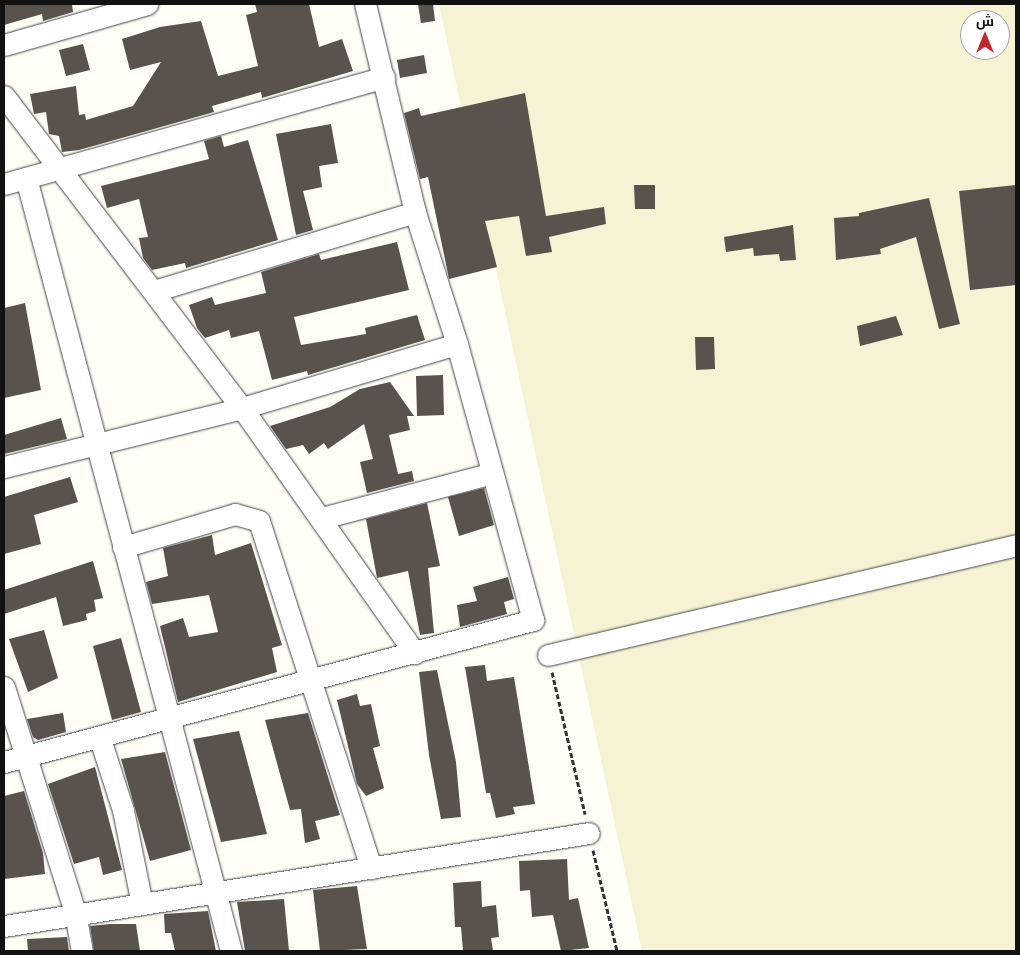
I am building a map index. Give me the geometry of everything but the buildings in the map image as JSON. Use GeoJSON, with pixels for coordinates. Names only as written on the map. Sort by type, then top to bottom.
{"type":"FeatureCollection","features":[{"type":"Feature","properties":{"kind":"street"},"geometry":{"type":"LineString","coordinates":[[4,45],[146,4]]}},
{"type":"Feature","properties":{"kind":"street"},"geometry":{"type":"LineString","coordinates":[[4,762],[100,739],[533,620],[457,344],[416,212],[365,4]]}},
{"type":"Feature","properties":{"kind":"street"},"geometry":{"type":"LineString","coordinates":[[4,184],[384,77]]}},
{"type":"Feature","properties":{"kind":"street"},"geometry":{"type":"LineString","coordinates":[[4,96],[242,408],[322,518],[415,653]]}},
{"type":"Feature","properties":{"kind":"street"},"geometry":{"type":"LineString","coordinates":[[26,178],[169,720],[217,892],[231,951]]}},
{"type":"Feature","properties":{"kind":"street"},"geometry":{"type":"LineString","coordinates":[[154,291],[416,212]]}},
{"type":"Feature","properties":{"kind":"street"},"geometry":{"type":"LineString","coordinates":[[4,467],[242,408],[457,344]]}},
{"type":"Feature","properties":{"kind":"street"},"geometry":{"type":"LineString","coordinates":[[322,518],[492,473]]}},
{"type":"Feature","properties":{"kind":"street"},"geometry":{"type":"LineString","coordinates":[[123,547],[235,514],[254,517],[263,526],[307,682],[371,868]]}},
{"type":"Feature","properties":{"kind":"street"},"geometry":{"type":"LineString","coordinates":[[548,655],[1016,545]]}},
{"type":"Feature","properties":{"kind":"street"},"geometry":{"type":"LineString","coordinates":[[4,687],[24,756],[75,912],[82,951]]}},
{"type":"Feature","properties":{"kind":"street"},"geometry":{"type":"LineString","coordinates":[[100,739],[123,810],[142,904]]}},
{"type":"Feature","properties":{"kind":"street"},"geometry":{"type":"LineString","coordinates":[[4,926],[75,912],[142,904],[589,833]]}},
{"type":"Feature","properties":{"kind":"path"},"geometry":{"type":"LineString","coordinates":[[548,655],[617,951]]}},
{"type":"Feature","properties":{"kind":"shaded area"},"geometry":{"type":"Polygon","coordinates":[[[439,4],[1016,4],[1016,951],[642,951],[439,4]]]}}]}
